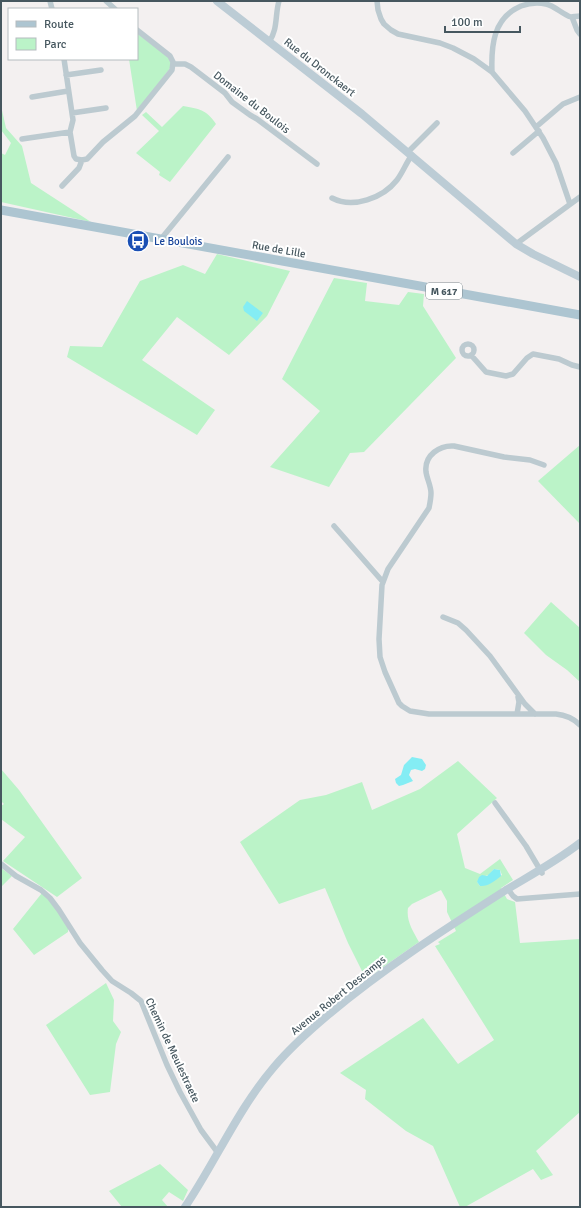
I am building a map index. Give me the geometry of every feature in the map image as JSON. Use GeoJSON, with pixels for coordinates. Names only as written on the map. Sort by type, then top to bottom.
{"type":"FeatureCollection","features":[{"type":"Feature","properties":{"kind":"main road","name":"Rue du Dronckaert"},"geometry":{"type":"LineString","coordinates":[[217,1],[362,114],[516,244],[580,277]]}},
{"type":"Feature","properties":{"kind":"main road","name":"Rue de Lille"},"geometry":{"type":"LineString","coordinates":[[1,210],[580,315]]}},
{"type":"Feature","properties":{"kind":"main road","name":"Rue de Lille"},"geometry":{"type":"LineString","coordinates":[[553,311],[580,318]]}},
{"type":"Feature","properties":{"kind":"main road"},"geometry":{"type":"LineString","coordinates":[[556,862],[580,843]]}},
{"type":"Feature","properties":{"kind":"main road"},"geometry":{"type":"LineString","coordinates":[[556,862],[580,847]]}},
{"type":"Feature","properties":{"kind":"main road","name":"Avenue Robert Descamps"},"geometry":{"type":"LineString","coordinates":[[185,1207],[242,1110],[258,1087],[274,1066],[315,1026],[360,989],[400,960],[439,934],[556,862]]}},
{"type":"Feature","properties":{"kind":"street"},"geometry":{"type":"LineString","coordinates":[[106,1],[114,8]]}},
{"type":"Feature","properties":{"kind":"street"},"geometry":{"type":"LineString","coordinates":[[269,42],[274,32],[279,1]]}},
{"type":"Feature","properties":{"kind":"street"},"geometry":{"type":"LineString","coordinates":[[377,1],[381,19],[391,30],[398,34],[453,48],[492,72],[538,129],[556,163],[570,204]]}},
{"type":"Feature","properties":{"kind":"street"},"geometry":{"type":"LineString","coordinates":[[492,72],[491,50],[495,36],[501,23],[511,12],[523,6],[540,3],[550,5],[572,17],[580,16]]}},
{"type":"Feature","properties":{"kind":"street"},"geometry":{"type":"LineString","coordinates":[[572,17],[580,34]]}},
{"type":"Feature","properties":{"kind":"street"},"geometry":{"type":"LineString","coordinates":[[64,60],[72,113],[70,132],[74,157],[78,160],[82,160],[88,157],[138,112],[171,71],[173,64],[170,56],[138,31]]}},
{"type":"Feature","properties":{"kind":"street","name":"Domaine du Boulois"},"geometry":{"type":"LineString","coordinates":[[173,64],[189,65],[224,93],[232,102],[317,164]]}},
{"type":"Feature","properties":{"kind":"street"},"geometry":{"type":"LineString","coordinates":[[66,75],[101,70]]}},
{"type":"Feature","properties":{"kind":"street"},"geometry":{"type":"LineString","coordinates":[[32,97],[68,91]]}},
{"type":"Feature","properties":{"kind":"street"},"geometry":{"type":"LineString","coordinates":[[513,152],[563,104],[580,97]]}},
{"type":"Feature","properties":{"kind":"street"},"geometry":{"type":"LineString","coordinates":[[72,113],[106,108]]}},
{"type":"Feature","properties":{"kind":"street"},"geometry":{"type":"LineString","coordinates":[[332,198],[340,201],[353,202],[378,195],[389,188],[397,180],[410,154],[437,122]]}},
{"type":"Feature","properties":{"kind":"street"},"geometry":{"type":"LineString","coordinates":[[22,139],[70,132]]}},
{"type":"Feature","properties":{"kind":"street"},"geometry":{"type":"LineString","coordinates":[[161,239],[228,157]]}},
{"type":"Feature","properties":{"kind":"street"},"geometry":{"type":"LineString","coordinates":[[62,186],[79,168],[82,160]]}},
{"type":"Feature","properties":{"kind":"street"},"geometry":{"type":"LineString","coordinates":[[516,244],[580,197]]}},
{"type":"Feature","properties":{"kind":"street"},"geometry":{"type":"LineString","coordinates":[[471,355],[486,372],[506,376],[513,374],[527,358],[533,354],[559,359],[580,367]]}},
{"type":"Feature","properties":{"kind":"street"},"geometry":{"type":"LineString","coordinates":[[544,465],[530,460],[454,446],[447,446],[437,450],[431,455],[426,465],[426,473],[431,493],[429,508],[388,568],[383,582],[379,639],[380,657],[398,701],[401,706],[412,712],[429,714],[556,714],[564,715],[580,725]]}},
{"type":"Feature","properties":{"kind":"street"},"geometry":{"type":"LineString","coordinates":[[334,526],[383,582]]}},
{"type":"Feature","properties":{"kind":"street"},"geometry":{"type":"LineString","coordinates":[[443,617],[458,623],[466,630],[490,656],[527,707],[535,714]]}},
{"type":"Feature","properties":{"kind":"street"},"geometry":{"type":"LineString","coordinates":[[517,694],[519,702],[517,714]]}},
{"type":"Feature","properties":{"kind":"street"},"geometry":{"type":"LineString","coordinates":[[495,803],[541,871]]}},
{"type":"Feature","properties":{"kind":"street","name":"Chemin de Meulestraete"},"geometry":{"type":"LineString","coordinates":[[1,864],[50,898],[80,944],[102,970],[112,981],[141,1001],[170,1073],[201,1130],[218,1153]]}},
{"type":"Feature","properties":{"kind":"street"},"geometry":{"type":"LineString","coordinates":[[509,891],[514,898],[517,899],[580,894]]}},
{"type":"Feature","properties":{"kind":"green space"},"geometry":{"type":"Polygon","coordinates":[[[138,34],[171,60],[171,67],[137,111],[129,60],[138,60],[138,34]]]}},
{"type":"Feature","properties":{"kind":"green space"},"geometry":{"type":"Polygon","coordinates":[[[1,106],[6,128],[22,146],[31,183],[91,222],[1,202],[1,153],[5,155],[11,143],[1,130],[1,106]]]}},
{"type":"Feature","properties":{"kind":"green space"},"geometry":{"type":"Polygon","coordinates":[[[183,106],[202,110],[209,115],[216,124],[170,182],[159,175],[160,172],[136,153],[159,131],[142,115],[146,112],[162,127],[183,106]]]}},
{"type":"Feature","properties":{"kind":"green space"},"geometry":{"type":"Polygon","coordinates":[[[217,254],[290,271],[267,316],[229,355],[177,317],[142,360],[215,410],[197,435],[67,357],[70,346],[102,347],[140,281],[183,265],[205,274],[217,254]]]}},
{"type":"Feature","properties":{"kind":"green space"},"geometry":{"type":"Polygon","coordinates":[[[334,278],[367,283],[365,301],[399,305],[408,292],[424,294],[423,306],[456,358],[364,452],[350,453],[329,487],[270,467],[320,411],[282,379],[334,278]]]}},
{"type":"Feature","properties":{"kind":"green space"},"geometry":{"type":"Polygon","coordinates":[[[580,445],[580,524],[538,481],[580,445]]]}},
{"type":"Feature","properties":{"kind":"green space"},"geometry":{"type":"Polygon","coordinates":[[[551,602],[580,628],[580,682],[567,670],[546,655],[524,633],[551,602]]]}},
{"type":"Feature","properties":{"kind":"green space"},"geometry":{"type":"Polygon","coordinates":[[[458,761],[497,798],[457,834],[465,868],[480,874],[500,859],[513,880],[501,888],[507,899],[515,902],[520,943],[580,939],[580,1112],[536,1151],[553,1175],[541,1180],[533,1169],[465,1207],[460,1207],[433,1146],[406,1131],[365,1099],[366,1090],[340,1073],[423,1018],[458,1064],[494,1040],[435,946],[440,944],[438,942],[456,931],[447,912],[447,901],[441,890],[412,904],[408,908],[409,922],[419,942],[366,979],[348,943],[325,888],[279,904],[240,842],[300,800],[326,795],[362,782],[372,810],[420,789],[458,761]],[[494,869],[489,875],[477,882],[480,886],[502,875],[500,870],[494,869]]]}},
{"type":"Feature","properties":{"kind":"green space"},"geometry":{"type":"Polygon","coordinates":[[[1,769],[19,790],[82,878],[57,897],[3,861],[25,837],[1,819],[1,806],[4,804],[1,801],[1,769]]]}},
{"type":"Feature","properties":{"kind":"green space"},"geometry":{"type":"Polygon","coordinates":[[[1,868],[12,876],[1,887],[1,868]]]}},
{"type":"Feature","properties":{"kind":"green space"},"geometry":{"type":"Polygon","coordinates":[[[42,893],[53,904],[68,928],[68,932],[34,955],[13,929],[42,893]]]}},
{"type":"Feature","properties":{"kind":"green space"},"geometry":{"type":"Polygon","coordinates":[[[106,983],[114,1000],[113,1021],[121,1032],[116,1044],[110,1092],[90,1095],[46,1025],[106,983]]]}},
{"type":"Feature","properties":{"kind":"green space"},"geometry":{"type":"Polygon","coordinates":[[[160,1164],[188,1190],[183,1201],[169,1192],[162,1200],[168,1207],[122,1207],[109,1191],[160,1164]]]}},
{"type":"Feature","properties":{"kind":"water"},"geometry":{"type":"Polygon","coordinates":[[[247,301],[263,313],[257,321],[244,311],[243,307],[247,301]]]}},
{"type":"Feature","properties":{"kind":"water"},"geometry":{"type":"Polygon","coordinates":[[[412,757],[422,759],[426,765],[425,769],[422,771],[415,769],[411,770],[409,775],[413,781],[399,786],[395,779],[401,775],[404,765],[412,757]]]}},
{"type":"Feature","properties":{"kind":"water"},"geometry":{"type":"Polygon","coordinates":[[[494,869],[500,870],[501,876],[488,885],[480,886],[477,882],[479,877],[482,875],[487,876],[494,869]]]}},
{"type":"Feature","properties":{"kind":"place","name":"Le Boulois"},"geometry":{"type":"Point","coordinates":[138,241]}}]}
